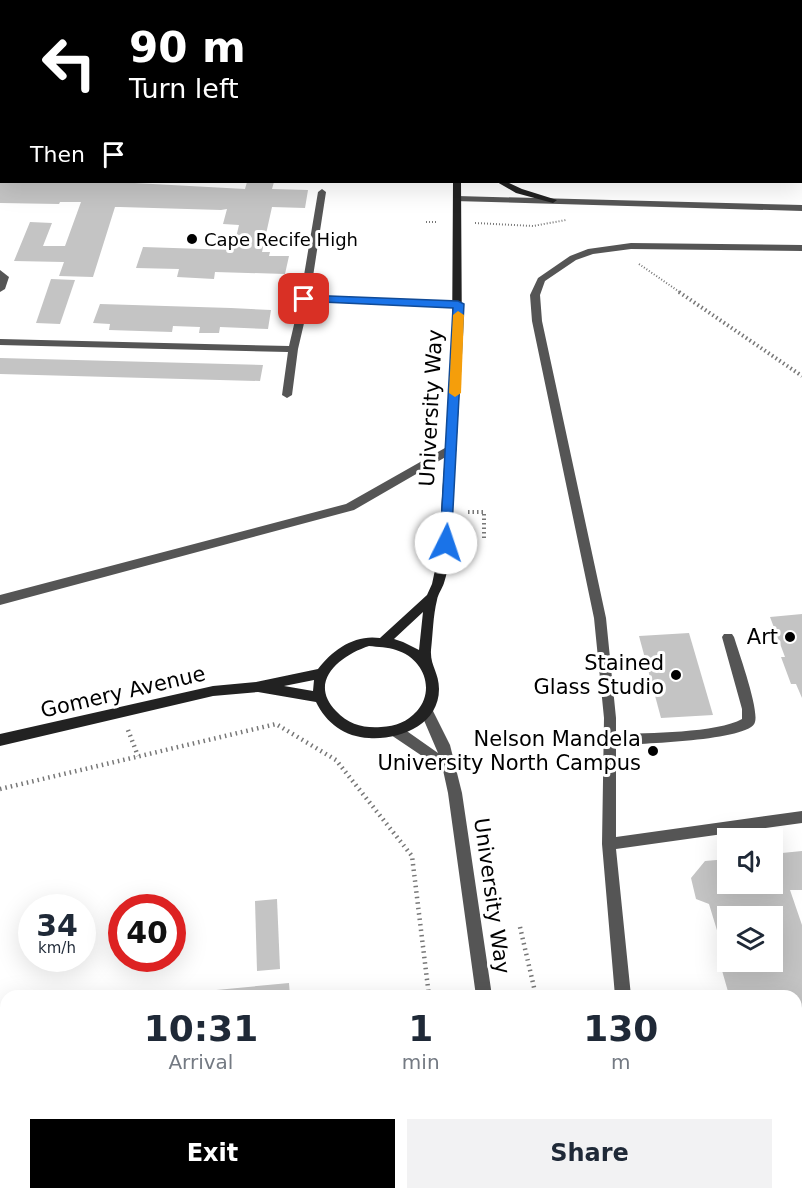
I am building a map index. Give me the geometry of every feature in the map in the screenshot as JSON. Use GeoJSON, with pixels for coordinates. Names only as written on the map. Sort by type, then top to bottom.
{"type":"FeatureCollection","features":[{"type":"Feature","properties":{"kind":"street","name":"University Way"},"geometry":{"type":"LineString","coordinates":[[384,641],[430,598],[438,584],[445,549],[458,304],[458,183]]}},
{"type":"Feature","properties":{"kind":"street"},"geometry":{"type":"LineString","coordinates":[[503,183],[519,191],[553,200]]}},
{"type":"Feature","properties":{"kind":"street","name":"University Way"},"geometry":{"type":"LineString","coordinates":[[424,660],[430,598]]}},
{"type":"Feature","properties":{"kind":"street"},"geometry":{"type":"LineString","coordinates":[[384,641],[400,644],[424,660],[431,672],[434,685],[433,698],[426,711],[413,723],[396,731],[376,734],[357,732],[339,723],[327,711],[320,697],[319,685],[322,673],[329,661],[353,645],[384,641]]}},
{"type":"Feature","properties":{"kind":"street","name":"Gomery Avenue"},"geometry":{"type":"LineString","coordinates":[[0,740],[213,691],[256,687],[322,673]]}},
{"type":"Feature","properties":{"kind":"street","name":"Gomery Avenue"},"geometry":{"type":"LineString","coordinates":[[256,687],[320,697]]}},
{"type":"Feature","properties":{"kind":"lane"},"geometry":{"type":"LineString","coordinates":[[287,395],[292,349],[304,299],[322,192]]}},
{"type":"Feature","properties":{"kind":"lane"},"geometry":{"type":"LineString","coordinates":[[457,199],[802,208]]}},
{"type":"Feature","properties":{"kind":"lane"},"geometry":{"type":"LineString","coordinates":[[622,990],[609,844],[610,740],[606,667],[600,618],[537,321],[535,295],[542,280],[566,262],[591,251],[614,247],[802,248]]}},
{"type":"Feature","properties":{"kind":"lane"},"geometry":{"type":"LineString","coordinates":[[0,273],[4,277],[0,289]]}},
{"type":"Feature","properties":{"kind":"lane"},"geometry":{"type":"LineString","coordinates":[[304,299],[458,304]]}},
{"type":"Feature","properties":{"kind":"lane"},"geometry":{"type":"LineString","coordinates":[[0,342],[292,349]]}},
{"type":"Feature","properties":{"kind":"lane"},"geometry":{"type":"LineString","coordinates":[[0,600],[350,507],[452,448]]}},
{"type":"Feature","properties":{"kind":"lane"},"geometry":{"type":"LineString","coordinates":[[610,740],[723,731],[746,725],[749,722],[748,709],[728,637]]}},
{"type":"Feature","properties":{"kind":"lane","name":"University Way"},"geometry":{"type":"LineString","coordinates":[[426,711],[440,735],[458,809],[483,990]]}},
{"type":"Feature","properties":{"kind":"lane"},"geometry":{"type":"LineString","coordinates":[[396,731],[448,767]]}},
{"type":"Feature","properties":{"kind":"lane"},"geometry":{"type":"LineString","coordinates":[[609,844],[802,817]]}},
{"type":"Feature","properties":{"kind":"path"},"geometry":{"type":"LineString","coordinates":[[426,222],[538,226],[555,225],[572,218],[553,200]]}},
{"type":"Feature","properties":{"kind":"path"},"geometry":{"type":"LineString","coordinates":[[614,247],[802,376]]}},
{"type":"Feature","properties":{"kind":"path"},"geometry":{"type":"LineString","coordinates":[[121,712],[138,756]]}},
{"type":"Feature","properties":{"kind":"path"},"geometry":{"type":"LineString","coordinates":[[0,789],[276,724],[336,760],[412,856],[428,990]]}},
{"type":"Feature","properties":{"kind":"path"},"geometry":{"type":"LineString","coordinates":[[520,927],[535,990]]}},
{"type":"Feature","properties":{"kind":"building"},"geometry":{"type":"Polygon","coordinates":[[[0,183],[134,183],[245,189],[247,183],[274,183],[272,189],[308,190],[305,208],[272,207],[262,252],[270,252],[269,256],[289,256],[285,274],[215,272],[214,279],[177,277],[179,269],[136,268],[143,247],[233,250],[239,225],[223,224],[227,209],[115,207],[93,277],[59,276],[64,262],[14,261],[30,222],[52,223],[43,246],[65,246],[81,202],[0,203],[0,183]]]}},
{"type":"Feature","properties":{"kind":"building"},"geometry":{"type":"Polygon","coordinates":[[[51,279],[75,280],[60,324],[36,323],[51,279]]]}},
{"type":"Feature","properties":{"kind":"building"},"geometry":{"type":"Polygon","coordinates":[[[100,304],[271,310],[268,329],[220,327],[219,333],[199,333],[200,327],[173,326],[172,332],[109,330],[110,324],[93,323],[100,304]]]}},
{"type":"Feature","properties":{"kind":"building"},"geometry":{"type":"Polygon","coordinates":[[[0,358],[263,365],[260,381],[0,374],[0,358]]]}},
{"type":"Feature","properties":{"kind":"building","name":"Art"},"geometry":{"type":"Polygon","coordinates":[[[802,614],[802,698],[796,684],[791,684],[781,657],[785,657],[770,617],[802,614]]]}},
{"type":"Feature","properties":{"kind":"building","name":"Stained Glass Studio"},"geometry":{"type":"Polygon","coordinates":[[[689,633],[713,715],[661,718],[639,636],[689,633]]]}},
{"type":"Feature","properties":{"kind":"building"},"geometry":{"type":"Polygon","coordinates":[[[802,851],[802,890],[790,890],[802,925],[802,990],[728,990],[722,972],[783,972],[783,906],[717,906],[717,930],[709,904],[696,899],[691,878],[705,861],[717,860],[717,894],[783,894],[783,853],[802,851]]]}},
{"type":"Feature","properties":{"kind":"building"},"geometry":{"type":"Polygon","coordinates":[[[277,899],[280,969],[257,971],[255,901],[277,899]]]}},
{"type":"Feature","properties":{"kind":"building"},"geometry":{"type":"Polygon","coordinates":[[[289,983],[290,990],[216,990],[289,983]]]}},
{"type":"Feature","properties":{"kind":"slow traffic"},"geometry":{"type":"LineString","coordinates":[[455,393],[458,315]]}},
{"type":"Feature","properties":{"kind":"place","name":"Cape Recife High"},"geometry":{"type":"Point","coordinates":[192,239]}},
{"type":"Feature","properties":{"kind":"place","name":"Art"},"geometry":{"type":"Point","coordinates":[790,637]}},
{"type":"Feature","properties":{"kind":"place","name":"Stained Glass Studio"},"geometry":{"type":"Point","coordinates":[676,675]}},
{"type":"Feature","properties":{"kind":"place","name":"Nelson Mandela University North Campus"},"geometry":{"type":"Point","coordinates":[653,751]}},
{"type":"Feature","properties":{"kind":"route"},"geometry":{"type":"LineString","coordinates":[[304,299],[458,304],[446,543]]}}]}
